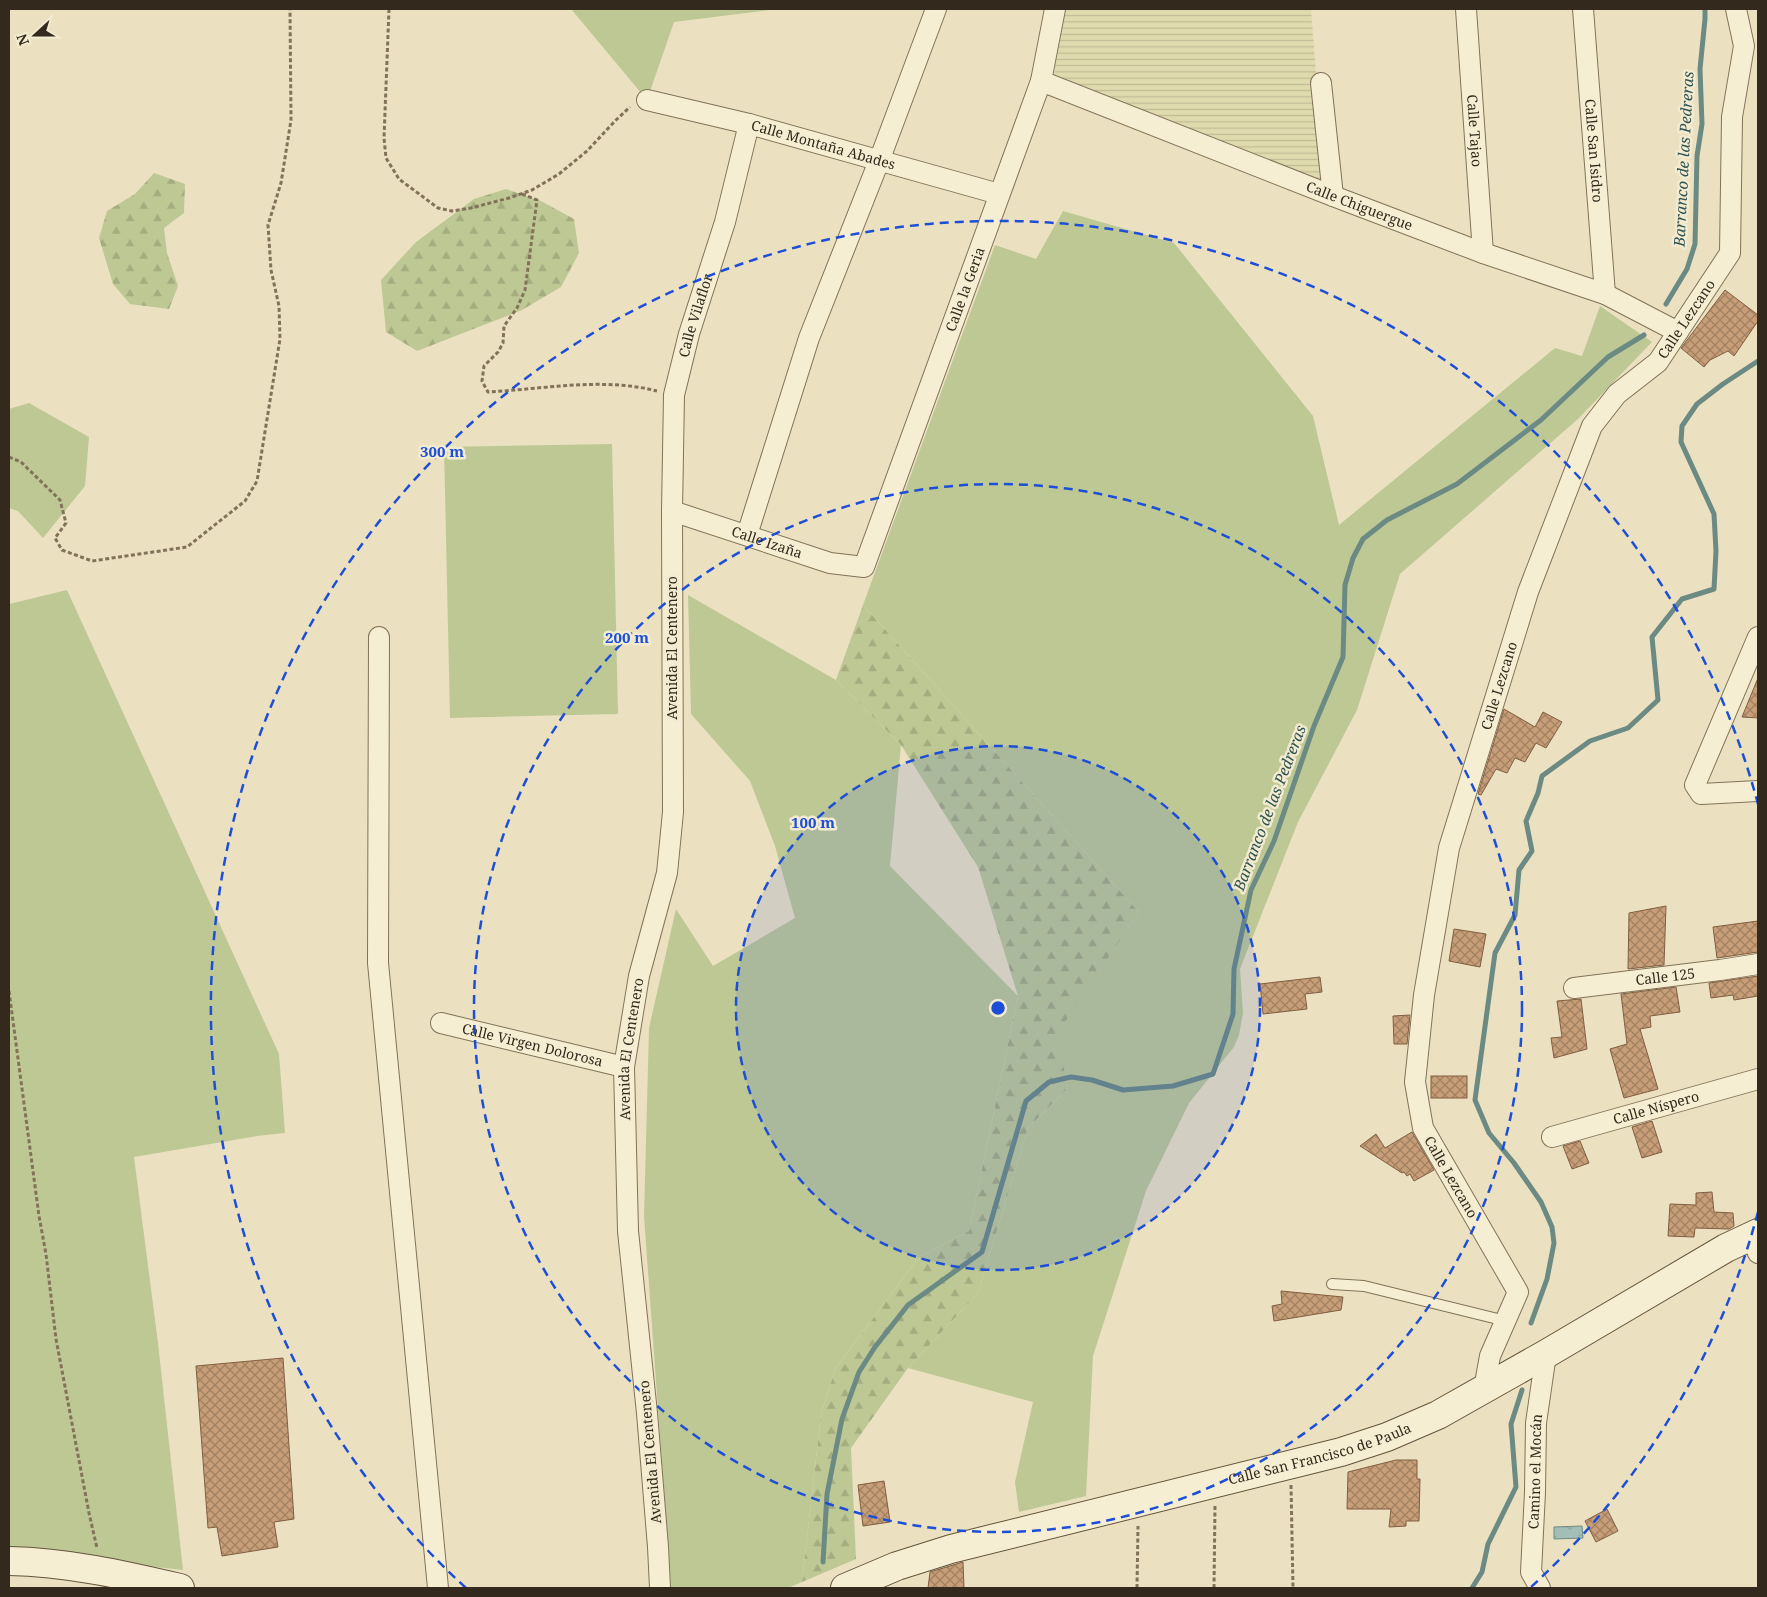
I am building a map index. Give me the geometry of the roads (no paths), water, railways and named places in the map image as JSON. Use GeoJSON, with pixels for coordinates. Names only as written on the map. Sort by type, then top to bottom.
{"type":"FeatureCollection","features":[{"type":"Feature","properties":{"kind":"main road","name":"Calle San Francisco de Paula"},"geometry":{"type":"LineString","coordinates":[[845,1588],[897,1566],[951,1549],[1290,1465],[1387,1438],[1438,1415],[1726,1248],[1756,1241]]}},
{"type":"Feature","properties":{"kind":"main road"},"geometry":{"type":"LineString","coordinates":[[9,1561],[32,1561],[103,1570],[180,1588]]}},
{"type":"Feature","properties":{"kind":"street"},"geometry":{"type":"LineString","coordinates":[[747,535],[809,338],[879,161],[936,9]]}},
{"type":"Feature","properties":{"kind":"street","name":"Calle la Geria"},"geometry":{"type":"LineString","coordinates":[[864,568],[1041,80],[1055,9]]}},
{"type":"Feature","properties":{"kind":"street","name":"Calle Tajao"},"geometry":{"type":"LineString","coordinates":[[1466,9],[1483,253]]}},
{"type":"Feature","properties":{"kind":"street","name":"Calle San Isidro"},"geometry":{"type":"LineString","coordinates":[[1583,9],[1605,294]]}},
{"type":"Feature","properties":{"kind":"street","name":"Calle Lezcano"},"geometry":{"type":"LineString","coordinates":[[1484,1389],[1490,1356],[1518,1292],[1423,1128],[1415,1082],[1424,994],[1449,848],[1528,592],[1592,426],[1617,394],[1658,362],[1730,253],[1732,117],[1744,46],[1736,9]]}},
{"type":"Feature","properties":{"kind":"street","name":"Calle Chiguergue"},"geometry":{"type":"LineString","coordinates":[[1041,80],[1333,196],[1483,253],[1605,294],[1678,332]]}},
{"type":"Feature","properties":{"kind":"street"},"geometry":{"type":"LineString","coordinates":[[1321,84],[1333,196]]}},
{"type":"Feature","properties":{"kind":"street","name":"Calle Montaña Abades"},"geometry":{"type":"LineString","coordinates":[[647,100],[750,124],[999,194]]}},
{"type":"Feature","properties":{"kind":"street","name":"Calle Vilaflor"},"geometry":{"type":"LineString","coordinates":[[672,511],[674,395],[689,334],[725,222],[750,124]]}},
{"type":"Feature","properties":{"kind":"street","name":"Calle Izaña"},"geometry":{"type":"LineString","coordinates":[[672,511],[830,563],[864,568]]}},
{"type":"Feature","properties":{"kind":"street","name":"Avenida El Centenero"},"geometry":{"type":"LineString","coordinates":[[660,1588],[648,1423],[628,1231],[624,1067],[639,976],[667,873],[672,821],[672,511]]}},
{"type":"Feature","properties":{"kind":"street"},"geometry":{"type":"LineString","coordinates":[[379,637],[378,963],[438,1588]]}},
{"type":"Feature","properties":{"kind":"street"},"geometry":{"type":"LineString","coordinates":[[1758,637],[1754,659],[1724,716],[1694,785],[1702,794],[1758,792]]}},
{"type":"Feature","properties":{"kind":"street","name":"Calle 125"},"geometry":{"type":"LineString","coordinates":[[1574,988],[1758,964]]}},
{"type":"Feature","properties":{"kind":"street","name":"Calle Virgen Dolorosa"},"geometry":{"type":"LineString","coordinates":[[441,1023],[624,1067]]}},
{"type":"Feature","properties":{"kind":"street","name":"Calle Níspero"},"geometry":{"type":"LineString","coordinates":[[1552,1137],[1758,1079]]}},
{"type":"Feature","properties":{"kind":"street","name":"Camino el Mocán"},"geometry":{"type":"LineString","coordinates":[[1540,1588],[1531,1572],[1536,1423],[1546,1354]]}},
{"type":"Feature","properties":{"kind":"lane"},"geometry":{"type":"LineString","coordinates":[[1332,1284],[1364,1286],[1506,1321]]}},
{"type":"Feature","properties":{"kind":"water"},"geometry":{"type":"Polygon","coordinates":[[[1582,1526],[1583,1538],[1554,1539],[1554,1527],[1582,1526]]]}},
{"type":"Feature","properties":{"kind":"waterway","name":"Barranco de las Pedreras"},"geometry":{"type":"LineString","coordinates":[[1666,304],[1687,269],[1695,244],[1697,156],[1702,124],[1700,69],[1705,9]]}},
{"type":"Feature","properties":{"kind":"waterway","name":"Barranco de las Pedreras"},"geometry":{"type":"LineString","coordinates":[[823,1562],[827,1494],[842,1419],[859,1372],[875,1347],[908,1305],[982,1252],[1026,1101],[1049,1082],[1071,1077],[1092,1080],[1123,1090],[1173,1086],[1213,1074],[1233,1014],[1234,969],[1251,890],[1274,841],[1314,726],[1343,657],[1345,585],[1353,558],[1363,539],[1387,520],[1457,484],[1541,420],[1608,357],[1644,335]]}},
{"type":"Feature","properties":{"kind":"waterway"},"geometry":{"type":"LineString","coordinates":[[1531,1323],[1547,1279],[1554,1243],[1552,1227],[1541,1202],[1514,1163],[1489,1133],[1475,1100],[1495,953],[1515,915],[1519,870],[1532,851],[1526,821],[1538,793],[1542,776],[1590,741],[1628,728],[1658,700],[1652,637],[1682,599],[1714,589],[1716,551],[1714,514],[1681,442],[1682,426],[1697,404],[1758,361]]}},
{"type":"Feature","properties":{"kind":"waterway"},"geometry":{"type":"LineString","coordinates":[[1472,1588],[1482,1572],[1488,1544],[1516,1487],[1511,1424],[1522,1390]]}}]}
